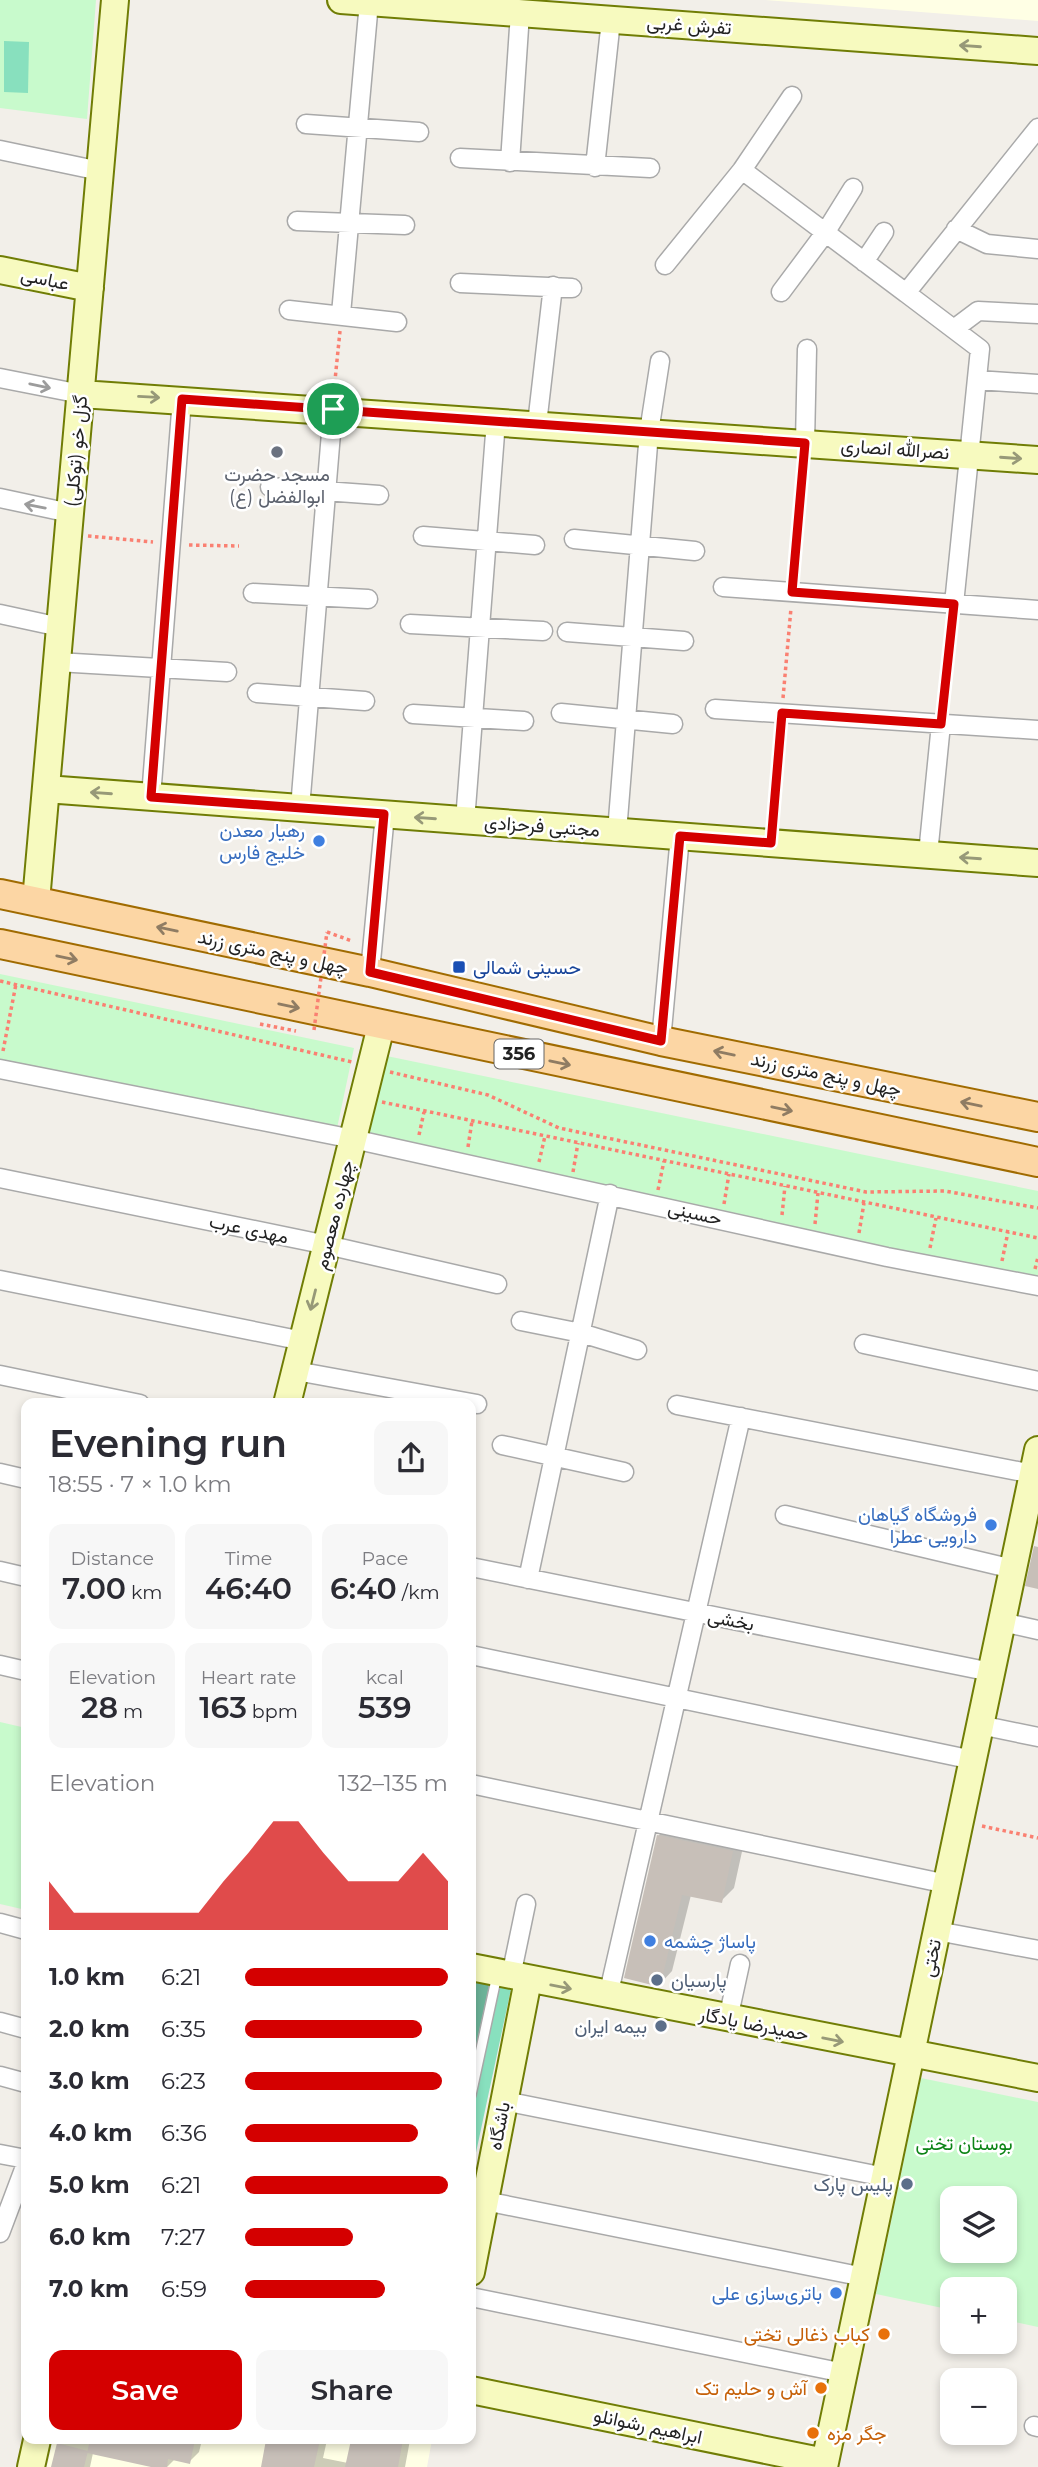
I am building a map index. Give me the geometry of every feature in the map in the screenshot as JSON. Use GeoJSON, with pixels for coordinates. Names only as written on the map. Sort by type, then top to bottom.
{"type":"FeatureCollection","features":[{"type":"Feature","properties":{"kind":"main road","name":"چهل و پنج متری زرند"},"geometry":{"type":"LineString","coordinates":[[0,894],[370,972],[661,1041],[1038,1117]]}},
{"type":"Feature","properties":{"kind":"main road","name":"356"},"geometry":{"type":"LineString","coordinates":[[0,944],[1038,1162]]}},
{"type":"Feature","properties":{"kind":"street","name":"گزل خو (توکلی)"},"geometry":{"type":"LineString","coordinates":[[36,901],[115,0]]}},
{"type":"Feature","properties":{"kind":"street","name":"تفرش غربی"},"geometry":{"type":"LineString","coordinates":[[341,0],[520,13],[559,12],[611,20],[1038,51]]}},
{"type":"Feature","properties":{"kind":"street"},"geometry":{"type":"LineString","coordinates":[[341,314],[369,2]]}},
{"type":"Feature","properties":{"kind":"street"},"geometry":{"type":"LineString","coordinates":[[510,162],[520,13]]}},
{"type":"Feature","properties":{"kind":"street"},"geometry":{"type":"LineString","coordinates":[[595,167],[611,20]]}},
{"type":"Feature","properties":{"kind":"street"},"geometry":{"type":"LineString","coordinates":[[665,265],[742,170],[792,96]]}},
{"type":"Feature","properties":{"kind":"street"},"geometry":{"type":"LineString","coordinates":[[306,124],[419,132]]}},
{"type":"Feature","properties":{"kind":"street"},"geometry":{"type":"LineString","coordinates":[[906,293],[1038,128]]}},
{"type":"Feature","properties":{"kind":"street"},"geometry":{"type":"LineString","coordinates":[[0,150],[100,171]]}},
{"type":"Feature","properties":{"kind":"street"},"geometry":{"type":"LineString","coordinates":[[460,158],[650,168]]}},
{"type":"Feature","properties":{"kind":"street"},"geometry":{"type":"LineString","coordinates":[[742,170],[980,349],[954,604]]}},
{"type":"Feature","properties":{"kind":"street"},"geometry":{"type":"LineString","coordinates":[[781,292],[825,233],[853,188]]}},
{"type":"Feature","properties":{"kind":"street"},"geometry":{"type":"LineString","coordinates":[[297,220],[405,225]]}},
{"type":"Feature","properties":{"kind":"street"},"geometry":{"type":"LineString","coordinates":[[956,229],[987,244],[1038,249]]}},
{"type":"Feature","properties":{"kind":"street"},"geometry":{"type":"LineString","coordinates":[[864,262],[884,232]]}},
{"type":"Feature","properties":{"kind":"street","name":"عباسی"},"geometry":{"type":"LineString","coordinates":[[0,270],[90,288]]}},
{"type":"Feature","properties":{"kind":"street"},"geometry":{"type":"LineString","coordinates":[[460,283],[572,288]]}},
{"type":"Feature","properties":{"kind":"street"},"geometry":{"type":"LineString","coordinates":[[537,424],[553,286]]}},
{"type":"Feature","properties":{"kind":"street"},"geometry":{"type":"LineString","coordinates":[[289,310],[397,322]]}},
{"type":"Feature","properties":{"kind":"street"},"geometry":{"type":"LineString","coordinates":[[954,329],[978,311],[1038,314]]}},
{"type":"Feature","properties":{"kind":"street"},"geometry":{"type":"LineString","coordinates":[[805,443],[807,349]]}},
{"type":"Feature","properties":{"kind":"street"},"geometry":{"type":"LineString","coordinates":[[617,832],[649,432],[660,360]]}},
{"type":"Feature","properties":{"kind":"street"},"geometry":{"type":"LineString","coordinates":[[0,378],[81,394]]}},
{"type":"Feature","properties":{"kind":"street"},"geometry":{"type":"LineString","coordinates":[[976,380],[1038,384]]}},
{"type":"Feature","properties":{"kind":"street","name":"نصرالله انصاری"},"geometry":{"type":"LineString","coordinates":[[81,394],[333,409],[1038,460]]}},
{"type":"Feature","properties":{"kind":"street"},"geometry":{"type":"LineString","coordinates":[[151,797],[182,399]]}},
{"type":"Feature","properties":{"kind":"street"},"geometry":{"type":"LineString","coordinates":[[300,808],[333,409]]}},
{"type":"Feature","properties":{"kind":"street"},"geometry":{"type":"LineString","coordinates":[[465,821],[496,421]]}},
{"type":"Feature","properties":{"kind":"street"},"geometry":{"type":"LineString","coordinates":[[270,487],[379,495]]}},
{"type":"Feature","properties":{"kind":"street"},"geometry":{"type":"LineString","coordinates":[[0,498],[69,523]]}},
{"type":"Feature","properties":{"kind":"street"},"geometry":{"type":"LineString","coordinates":[[423,536],[535,545]]}},
{"type":"Feature","properties":{"kind":"street"},"geometry":{"type":"LineString","coordinates":[[574,539],[695,551]]}},
{"type":"Feature","properties":{"kind":"street"},"geometry":{"type":"LineString","coordinates":[[723,587],[1038,610]]}},
{"type":"Feature","properties":{"kind":"street"},"geometry":{"type":"LineString","coordinates":[[253,593],[368,599]]}},
{"type":"Feature","properties":{"kind":"street"},"geometry":{"type":"LineString","coordinates":[[0,614],[60,627]]}},
{"type":"Feature","properties":{"kind":"street"},"geometry":{"type":"LineString","coordinates":[[410,624],[542,631]]}},
{"type":"Feature","properties":{"kind":"street"},"geometry":{"type":"LineString","coordinates":[[567,632],[684,641]]}},
{"type":"Feature","properties":{"kind":"street"},"geometry":{"type":"LineString","coordinates":[[57,662],[227,672]]}},
{"type":"Feature","properties":{"kind":"street"},"geometry":{"type":"LineString","coordinates":[[257,693],[366,701]]}},
{"type":"Feature","properties":{"kind":"street"},"geometry":{"type":"LineString","coordinates":[[715,709],[1038,730]]}},
{"type":"Feature","properties":{"kind":"street"},"geometry":{"type":"LineString","coordinates":[[561,713],[673,724]]}},
{"type":"Feature","properties":{"kind":"street"},"geometry":{"type":"LineString","coordinates":[[413,714],[523,722]]}},
{"type":"Feature","properties":{"kind":"street"},"geometry":{"type":"LineString","coordinates":[[928,855],[941,724]]}},
{"type":"Feature","properties":{"kind":"street","name":"مجتبی فرحزادی"},"geometry":{"type":"LineString","coordinates":[[46,789],[1038,863]]}},
{"type":"Feature","properties":{"kind":"street"},"geometry":{"type":"LineString","coordinates":[[370,972],[384,814]]}},
{"type":"Feature","properties":{"kind":"street"},"geometry":{"type":"LineString","coordinates":[[661,1041],[680,836]]}},
{"type":"Feature","properties":{"kind":"street","name":"چهارده معصوم"},"geometry":{"type":"LineString","coordinates":[[289,1398],[381,1026]]}},
{"type":"Feature","properties":{"kind":"street","name":"حسینی"},"geometry":{"type":"LineString","coordinates":[[1,1062],[887,1257],[1038,1286]]}},
{"type":"Feature","properties":{"kind":"street","name":"مهدی عرب"},"geometry":{"type":"LineString","coordinates":[[0,1178],[327,1245],[496,1284]]}},
{"type":"Feature","properties":{"kind":"street"},"geometry":{"type":"LineString","coordinates":[[528,1579],[610,1194]]}},
{"type":"Feature","properties":{"kind":"street"},"geometry":{"type":"LineString","coordinates":[[0,1280],[303,1341]]}},
{"type":"Feature","properties":{"kind":"street"},"geometry":{"type":"LineString","coordinates":[[521,1321],[581,1333],[637,1350]]}},
{"type":"Feature","properties":{"kind":"street"},"geometry":{"type":"LineString","coordinates":[[864,1345],[1038,1381]]}},
{"type":"Feature","properties":{"kind":"street"},"geometry":{"type":"LineString","coordinates":[[296,1371],[435,1398]]}},
{"type":"Feature","properties":{"kind":"street"},"geometry":{"type":"LineString","coordinates":[[0,1375],[111,1398]]}},
{"type":"Feature","properties":{"kind":"street"},"geometry":{"type":"LineString","coordinates":[[677,1405],[1035,1462]]}},
{"type":"Feature","properties":{"kind":"street"},"geometry":{"type":"LineString","coordinates":[[608,1996],[741,1417]]}},
{"type":"Feature","properties":{"kind":"street"},"geometry":{"type":"LineString","coordinates":[[502,1445],[624,1472]]}},
{"type":"Feature","properties":{"kind":"street","name":"تختی"},"geometry":{"type":"LineString","coordinates":[[825,2465],[1013,1569],[1031,1513],[1035,1462]]}},
{"type":"Feature","properties":{"kind":"street"},"geometry":{"type":"LineString","coordinates":[[0,1474],[21,1478]]}},
{"type":"Feature","properties":{"kind":"street"},"geometry":{"type":"LineString","coordinates":[[785,1515],[1013,1569]]}},
{"type":"Feature","properties":{"kind":"street","name":"بخشی"},"geometry":{"type":"LineString","coordinates":[[476,1568],[991,1672]]}},
{"type":"Feature","properties":{"kind":"street"},"geometry":{"type":"LineString","coordinates":[[0,1571],[21,1576]]}},
{"type":"Feature","properties":{"kind":"street"},"geometry":{"type":"LineString","coordinates":[[1002,1622],[1038,1630]]}},
{"type":"Feature","properties":{"kind":"street"},"geometry":{"type":"LineString","coordinates":[[476,1656],[973,1760]]}},
{"type":"Feature","properties":{"kind":"street"},"geometry":{"type":"LineString","coordinates":[[0,1665],[21,1670]]}},
{"type":"Feature","properties":{"kind":"street"},"geometry":{"type":"LineString","coordinates":[[980,1725],[1038,1737]]}},
{"type":"Feature","properties":{"kind":"street"},"geometry":{"type":"LineString","coordinates":[[476,1785],[648,1824],[947,1884]]}},
{"type":"Feature","properties":{"kind":"street"},"geometry":{"type":"LineString","coordinates":[[512,1977],[526,1905]]}},
{"type":"Feature","properties":{"kind":"street"},"geometry":{"type":"LineString","coordinates":[[0,1923],[21,1929]]}},
{"type":"Feature","properties":{"kind":"street"},"geometry":{"type":"LineString","coordinates":[[937,1931],[1038,1950]]}},
{"type":"Feature","properties":{"kind":"street"},"geometry":{"type":"LineString","coordinates":[[728,2019],[740,1964]]}},
{"type":"Feature","properties":{"kind":"street","name":"حمیدرضا یادگار"},"geometry":{"type":"LineString","coordinates":[[476,1968],[911,2056],[1038,2078]]}},
{"type":"Feature","properties":{"kind":"street","name":"باشگاه"},"geometry":{"type":"LineString","coordinates":[[476,2247],[505,2101],[512,1977]]}},
{"type":"Feature","properties":{"kind":"street"},"geometry":{"type":"LineString","coordinates":[[0,2022],[21,2028]]}},
{"type":"Feature","properties":{"kind":"street"},"geometry":{"type":"LineString","coordinates":[[0,2076],[21,2082]]}},
{"type":"Feature","properties":{"kind":"street"},"geometry":{"type":"LineString","coordinates":[[505,2101],[885,2178]]}},
{"type":"Feature","properties":{"kind":"street"},"geometry":{"type":"LineString","coordinates":[[0,2154],[21,2158]]}},
{"type":"Feature","properties":{"kind":"street"},"geometry":{"type":"LineString","coordinates":[[0,2233],[21,2177]]}},
{"type":"Feature","properties":{"kind":"street"},"geometry":{"type":"LineString","coordinates":[[485,2201],[864,2277]]}},
{"type":"Feature","properties":{"kind":"street"},"geometry":{"type":"LineString","coordinates":[[476,2298],[844,2373]]}},
{"type":"Feature","properties":{"kind":"street","name":"ابراهیم رشوانلو"},"geometry":{"type":"LineString","coordinates":[[476,2391],[825,2465]]}},
{"type":"Feature","properties":{"kind":"street"},"geometry":{"type":"LineString","coordinates":[[31,2467],[36,2444]]}},
{"type":"Feature","properties":{"kind":"lane"},"geometry":{"type":"LineString","coordinates":[[476,2081],[512,1977]]}},
{"type":"Feature","properties":{"kind":"path"},"geometry":{"type":"LineString","coordinates":[[333,409],[341,314]]}},
{"type":"Feature","properties":{"kind":"path"},"geometry":{"type":"LineString","coordinates":[[771,843],[805,443]]}},
{"type":"Feature","properties":{"kind":"path"},"geometry":{"type":"LineString","coordinates":[[69,523],[171,544],[239,546]]}},
{"type":"Feature","properties":{"kind":"path"},"geometry":{"type":"LineString","coordinates":[[941,724],[954,604]]}},
{"type":"Feature","properties":{"kind":"path"},"geometry":{"type":"LineString","coordinates":[[314,1030],[327,932],[352,942]]}},
{"type":"Feature","properties":{"kind":"path"},"geometry":{"type":"LineString","coordinates":[[0,981],[488,1095],[559,1128],[866,1192],[945,1191],[1038,1208]]}},
{"type":"Feature","properties":{"kind":"path"},"geometry":{"type":"LineString","coordinates":[[1,1062],[16,985]]}},
{"type":"Feature","properties":{"kind":"path"},"geometry":{"type":"LineString","coordinates":[[373,1101],[1038,1238]]}},
{"type":"Feature","properties":{"kind":"path"},"geometry":{"type":"LineString","coordinates":[[418,1141],[424,1111]]}},
{"type":"Feature","properties":{"kind":"path"},"geometry":{"type":"LineString","coordinates":[[468,1151],[472,1121]]}},
{"type":"Feature","properties":{"kind":"path"},"geometry":{"type":"LineString","coordinates":[[545,1136],[538,1166],[550,1168]]}},
{"type":"Feature","properties":{"kind":"path"},"geometry":{"type":"LineString","coordinates":[[572,1173],[578,1143]]}},
{"type":"Feature","properties":{"kind":"path"},"geometry":{"type":"LineString","coordinates":[[646,1188],[658,1191],[664,1161]]}},
{"type":"Feature","properties":{"kind":"path"},"geometry":{"type":"LineString","coordinates":[[561,1171],[585,1175]]}},
{"type":"Feature","properties":{"kind":"path"},"geometry":{"type":"LineString","coordinates":[[724,1205],[729,1174]]}},
{"type":"Feature","properties":{"kind":"path"},"geometry":{"type":"LineString","coordinates":[[781,1217],[785,1186]]}},
{"type":"Feature","properties":{"kind":"path"},"geometry":{"type":"LineString","coordinates":[[815,1224],[818,1193]]}},
{"type":"Feature","properties":{"kind":"path"},"geometry":{"type":"LineString","coordinates":[[711,1202],[736,1207]]}},
{"type":"Feature","properties":{"kind":"path"},"geometry":{"type":"LineString","coordinates":[[859,1233],[864,1203]]}},
{"type":"Feature","properties":{"kind":"path"},"geometry":{"type":"LineString","coordinates":[[770,1214],[793,1219]]}},
{"type":"Feature","properties":{"kind":"path"},"geometry":{"type":"LineString","coordinates":[[930,1248],[936,1217]]}},
{"type":"Feature","properties":{"kind":"path"},"geometry":{"type":"LineString","coordinates":[[804,1221],[826,1226]]}},
{"type":"Feature","properties":{"kind":"path"},"geometry":{"type":"LineString","coordinates":[[848,1230],[871,1235]]}},
{"type":"Feature","properties":{"kind":"path"},"geometry":{"type":"LineString","coordinates":[[1002,1263],[1008,1232]]}},
{"type":"Feature","properties":{"kind":"path"},"geometry":{"type":"LineString","coordinates":[[918,1245],[942,1250]]}},
{"type":"Feature","properties":{"kind":"path"},"geometry":{"type":"LineString","coordinates":[[1024,1267],[1035,1270],[1038,1257]]}},
{"type":"Feature","properties":{"kind":"path"},"geometry":{"type":"LineString","coordinates":[[990,1260],[1013,1265]]}},
{"type":"Feature","properties":{"kind":"path"},"geometry":{"type":"LineString","coordinates":[[960,1821],[1038,1838]]}},
{"type":"Feature","properties":{"kind":"shaded area"},"geometry":{"type":"Polygon","coordinates":[[[765,0],[1038,0],[1038,21],[765,0]]]}},
{"type":"Feature","properties":{"kind":"shaded area"},"geometry":{"type":"Polygon","coordinates":[[[52,2444],[431,2444],[427,2467],[47,2467],[52,2444]]]}},
{"type":"Feature","properties":{"kind":"green space"},"geometry":{"type":"Polygon","coordinates":[[[0,0],[96,0],[87,119],[0,108],[0,0]]]}},
{"type":"Feature","properties":{"kind":"green space"},"geometry":{"type":"Polygon","coordinates":[[[4,41],[29,42],[28,93],[4,92],[4,41]]]}},
{"type":"Feature","properties":{"kind":"green space"},"geometry":{"type":"Polygon","coordinates":[[[0,974],[354,1048],[336,1133],[0,1063],[0,974]]]}},
{"type":"Feature","properties":{"kind":"green space"},"geometry":{"type":"Polygon","coordinates":[[[377,1054],[1038,1191],[1038,1280],[367,1138],[377,1054]]]}},
{"type":"Feature","properties":{"kind":"green space"},"geometry":{"type":"Polygon","coordinates":[[[0,1722],[21,1727],[21,1909],[0,1904],[0,1722]]]}},
{"type":"Feature","properties":{"kind":"green space"},"geometry":{"type":"Polygon","coordinates":[[[476,1981],[511,1989],[476,2153],[476,1981]]]}},
{"type":"Feature","properties":{"kind":"green space","name":"بوستان تختی"},"geometry":{"type":"Polygon","coordinates":[[[921,2078],[1038,2102],[1038,2327],[1017,2323],[1017,2277],[940,2277],[940,2307],[876,2294],[921,2078]]]}},
{"type":"Feature","properties":{"kind":"building"},"geometry":{"type":"Polygon","coordinates":[[[1034,1546],[1038,1547],[1038,1589],[1025,1586],[1034,1546]]]}},
{"type":"Feature","properties":{"kind":"building","name":"پاساژ چشمه"},"geometry":{"type":"Polygon","coordinates":[[[657,1835],[733,1851],[722,1903],[682,1895],[660,1987],[624,1978],[657,1835]]]}},
{"type":"Feature","properties":{"kind":"building"},"geometry":{"type":"Polygon","coordinates":[[[57,2444],[88,2451],[84,2467],[51,2467],[57,2444]]]}},
{"type":"Feature","properties":{"kind":"building"},"geometry":{"type":"Polygon","coordinates":[[[89,2444],[194,2444],[190,2464],[168,2459],[167,2467],[151,2467],[87,2453],[89,2444]]]}},
{"type":"Feature","properties":{"kind":"building"},"geometry":{"type":"Polygon","coordinates":[[[265,2444],[319,2444],[314,2467],[261,2467],[265,2444]]]}},
{"type":"Feature","properties":{"kind":"building"},"geometry":{"type":"Polygon","coordinates":[[[350,2444],[402,2444],[398,2467],[345,2467],[350,2444]]]}},
{"type":"Feature","properties":{"kind":"place","name":"مسجد حضرت ابوالفضل (ع)"},"geometry":{"type":"Point","coordinates":[277,452]}},
{"type":"Feature","properties":{"kind":"place","name":"رهیار معدن خلیج فارس"},"geometry":{"type":"Point","coordinates":[319,841]}},
{"type":"Feature","properties":{"kind":"place","name":"حسینی شمالی"},"geometry":{"type":"Point","coordinates":[459,967]}},
{"type":"Feature","properties":{"kind":"place","name":"فروشگاه گیاهان دارویی عطرا"},"geometry":{"type":"Point","coordinates":[991,1525]}},
{"type":"Feature","properties":{"kind":"place","name":"پاساژ چشمه"},"geometry":{"type":"Point","coordinates":[650,1941]}},
{"type":"Feature","properties":{"kind":"place","name":"پارسیان"},"geometry":{"type":"Point","coordinates":[657,1980]}},
{"type":"Feature","properties":{"kind":"place","name":"بیمه ایران"},"geometry":{"type":"Point","coordinates":[661,2026]}},
{"type":"Feature","properties":{"kind":"place","name":"پلیس پارک"},"geometry":{"type":"Point","coordinates":[907,2184]}},
{"type":"Feature","properties":{"kind":"place","name":"باتری‌سازی علی"},"geometry":{"type":"Point","coordinates":[836,2293]}},
{"type":"Feature","properties":{"kind":"place","name":"کباب ذغالی تختی"},"geometry":{"type":"Point","coordinates":[884,2334]}},
{"type":"Feature","properties":{"kind":"place","name":"آش و حلیم تک"},"geometry":{"type":"Point","coordinates":[821,2388]}},
{"type":"Feature","properties":{"kind":"place","name":"جگر مزه"},"geometry":{"type":"Point","coordinates":[813,2433]}},
{"type":"Feature","properties":{"kind":"route"},"geometry":{"type":"LineString","coordinates":[[182,399],[333,409],[805,443],[792,592],[954,604],[941,724],[782,713],[771,843],[680,836],[661,1041],[370,972],[384,814],[151,797],[182,399]]}}]}
